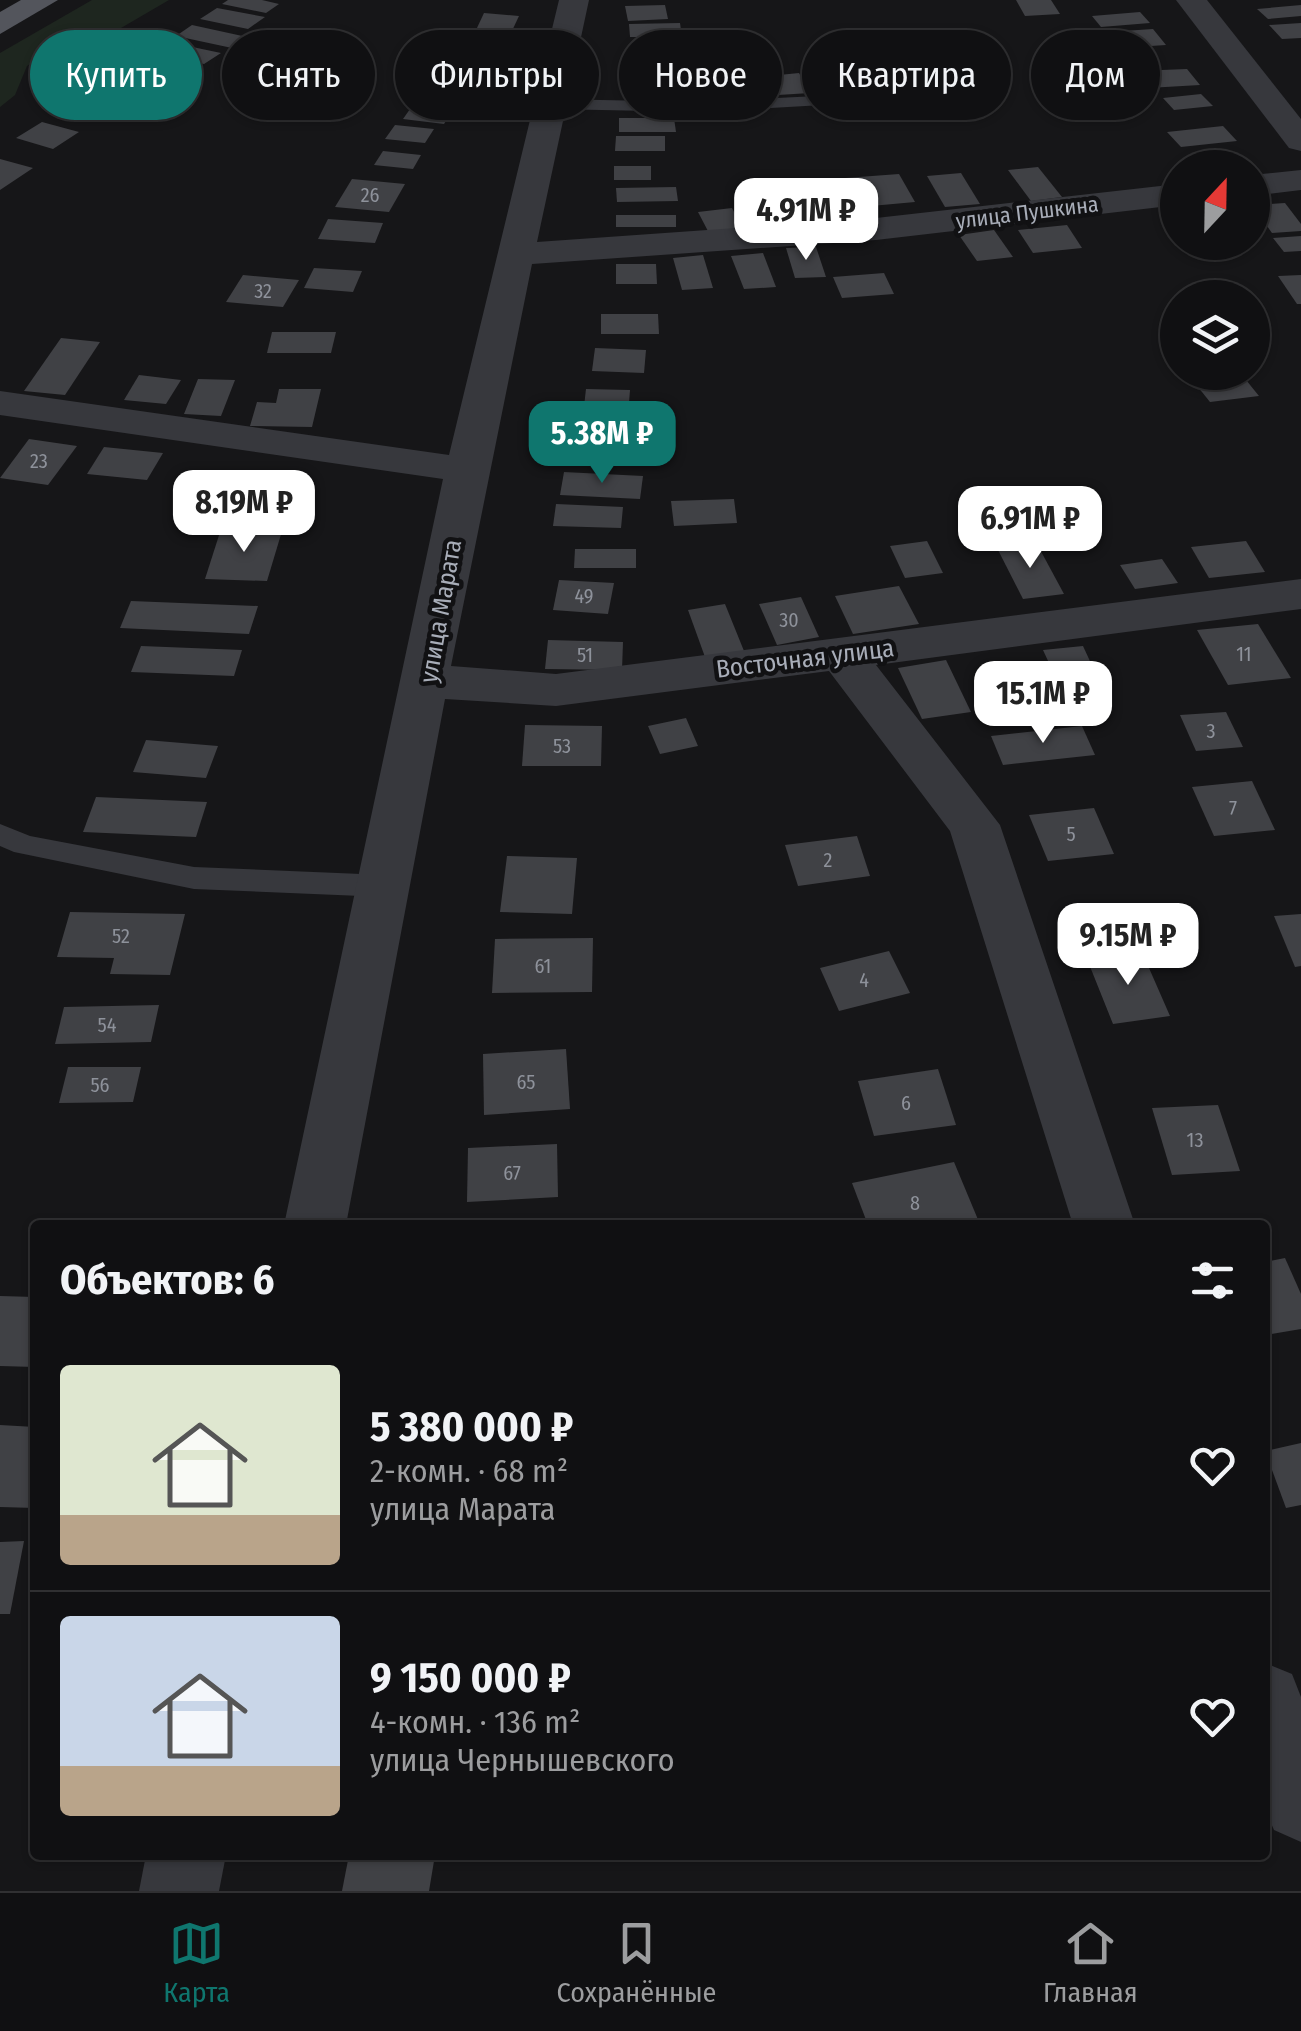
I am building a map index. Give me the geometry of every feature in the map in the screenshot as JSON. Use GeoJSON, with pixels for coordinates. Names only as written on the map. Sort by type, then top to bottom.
{"type":"FeatureCollection","features":[{"type":"Feature","properties":{"kind":"main road"},"geometry":{"type":"LineString","coordinates":[[0,25],[43,0]]}},
{"type":"Feature","properties":{"kind":"street","name":"улица Марата"},"geometry":{"type":"LineString","coordinates":[[568,30],[574,0]]}},
{"type":"Feature","properties":{"kind":"street"},"geometry":{"type":"LineString","coordinates":[[1191,0],[1301,141]]}},
{"type":"Feature","properties":{"kind":"street","name":"улица Марата"},"geometry":{"type":"LineString","coordinates":[[316,1220],[427,681],[466,470],[548,120]]}},
{"type":"Feature","properties":{"kind":"street"},"geometry":{"type":"LineString","coordinates":[[1270,184],[1301,180]]}},
{"type":"Feature","properties":{"kind":"street","name":"улица Пушкина"},"geometry":{"type":"LineString","coordinates":[[518,254],[858,230],[1160,196]]}},
{"type":"Feature","properties":{"kind":"street"},"geometry":{"type":"LineString","coordinates":[[0,403],[466,470]]}},
{"type":"Feature","properties":{"kind":"street","name":"Восточная улица"},"geometry":{"type":"LineString","coordinates":[[427,681],[556,690],[1301,594]]}},
{"type":"Feature","properties":{"kind":"street"},"geometry":{"type":"LineString","coordinates":[[841,652],[974,825],[1102,1220]]}},
{"type":"Feature","properties":{"kind":"street"},"geometry":{"type":"LineString","coordinates":[[1270,1715],[1301,1803]]}},
{"type":"Feature","properties":{"kind":"street"},"geometry":{"type":"LineString","coordinates":[[179,1891],[185,1860]]}},
{"type":"Feature","properties":{"kind":"lane"},"geometry":{"type":"LineString","coordinates":[[599,105],[699,107],[802,102]]}},
{"type":"Feature","properties":{"kind":"lane"},"geometry":{"type":"LineString","coordinates":[[0,834],[24,845],[194,878],[385,886]]}},
{"type":"Feature","properties":{"kind":"shaded area"},"geometry":{"type":"Polygon","coordinates":[[[92,0],[169,0],[118,30],[40,30],[92,0]]]}},
{"type":"Feature","properties":{"kind":"shaded area"},"geometry":{"type":"Polygon","coordinates":[[[30,36],[30,64],[15,95],[0,107],[0,53],[30,36]]]}},
{"type":"Feature","properties":{"kind":"building"},"geometry":{"type":"Polygon","coordinates":[[[228,0],[279,4],[266,13],[222,4],[228,0]]]}},
{"type":"Feature","properties":{"kind":"building"},"geometry":{"type":"Polygon","coordinates":[[[1016,0],[1051,0],[1060,14],[1025,16],[1016,0]]]}},
{"type":"Feature","properties":{"kind":"building"},"geometry":{"type":"Polygon","coordinates":[[[665,5],[668,19],[628,21],[625,6],[665,5]]]}},
{"type":"Feature","properties":{"kind":"building"},"geometry":{"type":"Polygon","coordinates":[[[1301,5],[1301,16],[1268,19],[1257,9],[1301,5]]]}},
{"type":"Feature","properties":{"kind":"building"},"geometry":{"type":"Polygon","coordinates":[[[217,8],[265,17],[248,29],[200,19],[217,8]]]}},
{"type":"Feature","properties":{"kind":"building"},"geometry":{"type":"Polygon","coordinates":[[[1140,12],[1150,23],[1101,27],[1092,16],[1140,12]]]}},
{"type":"Feature","properties":{"kind":"building"},"geometry":{"type":"Polygon","coordinates":[[[484,13],[519,16],[512,30],[476,30],[484,13]]]}},
{"type":"Feature","properties":{"kind":"building"},"geometry":{"type":"Polygon","coordinates":[[[680,23],[681,30],[629,30],[629,24],[680,23]]]}},
{"type":"Feature","properties":{"kind":"building"},"geometry":{"type":"Polygon","coordinates":[[[1301,23],[1301,38],[1282,39],[1269,25],[1301,23]]]}},
{"type":"Feature","properties":{"kind":"building"},"geometry":{"type":"Polygon","coordinates":[[[192,25],[222,32],[222,46],[202,42],[202,30],[185,30],[192,25]]]}},
{"type":"Feature","properties":{"kind":"building"},"geometry":{"type":"Polygon","coordinates":[[[202,49],[221,53],[204,64],[202,49]]]}},
{"type":"Feature","properties":{"kind":"building"},"geometry":{"type":"Polygon","coordinates":[[[1187,69],[1200,85],[1160,87],[1160,70],[1187,69]]]}},
{"type":"Feature","properties":{"kind":"building"},"geometry":{"type":"Polygon","coordinates":[[[799,73],[802,94],[782,95],[782,75],[799,73]]]}},
{"type":"Feature","properties":{"kind":"building"},"geometry":{"type":"Polygon","coordinates":[[[1201,94],[1213,106],[1174,110],[1163,98],[1201,94]]]}},
{"type":"Feature","properties":{"kind":"building"},"geometry":{"type":"Polygon","coordinates":[[[411,120],[447,120],[444,124],[411,120]]]}},
{"type":"Feature","properties":{"kind":"building"},"geometry":{"type":"Polygon","coordinates":[[[619,120],[674,120],[676,132],[619,132],[619,120]]]}},
{"type":"Feature","properties":{"kind":"building"},"geometry":{"type":"Polygon","coordinates":[[[42,122],[79,132],[53,149],[16,138],[42,122]]]}},
{"type":"Feature","properties":{"kind":"building"},"geometry":{"type":"Polygon","coordinates":[[[395,125],[434,129],[425,143],[385,139],[395,125]]]}},
{"type":"Feature","properties":{"kind":"building"},"geometry":{"type":"Polygon","coordinates":[[[1223,126],[1237,141],[1181,147],[1167,132],[1223,126]]]}},
{"type":"Feature","properties":{"kind":"building"},"geometry":{"type":"Polygon","coordinates":[[[616,136],[665,136],[665,151],[615,151],[616,136]]]}},
{"type":"Feature","properties":{"kind":"building"},"geometry":{"type":"Polygon","coordinates":[[[383,151],[421,155],[413,169],[374,165],[383,151]]]}},
{"type":"Feature","properties":{"kind":"building"},"geometry":{"type":"Polygon","coordinates":[[[0,159],[33,168],[0,190],[0,159]]]}},
{"type":"Feature","properties":{"kind":"building"},"geometry":{"type":"Polygon","coordinates":[[[614,166],[651,166],[651,180],[614,180],[614,166]]]}},
{"type":"Feature","properties":{"kind":"building"},"geometry":{"type":"Polygon","coordinates":[[[1038,167],[1062,197],[1031,201],[1008,170],[1038,167]]]}},
{"type":"Feature","properties":{"kind":"building"},"geometry":{"type":"Polygon","coordinates":[[[961,173],[980,204],[945,207],[927,176],[961,173]]]}},
{"type":"Feature","properties":{"kind":"building"},"geometry":{"type":"Polygon","coordinates":[[[899,174],[915,202],[860,207],[845,178],[899,174]]]}},
{"type":"Feature","properties":{"kind":"building"},"geometry":{"type":"Polygon","coordinates":[[[352,179],[405,184],[389,212],[335,207],[352,179]]]}},
{"type":"Feature","properties":{"kind":"building"},"geometry":{"type":"Polygon","coordinates":[[[676,187],[678,201],[617,202],[616,188],[676,187]]]}},
{"type":"Feature","properties":{"kind":"building"},"geometry":{"type":"Polygon","coordinates":[[[810,196],[821,224],[781,226],[771,199],[810,196]]]}},
{"type":"Feature","properties":{"kind":"building"},"geometry":{"type":"Polygon","coordinates":[[[1285,203],[1301,224],[1301,231],[1272,233],[1270,204],[1285,203]]]}},
{"type":"Feature","properties":{"kind":"building"},"geometry":{"type":"Polygon","coordinates":[[[732,208],[743,229],[709,233],[698,212],[732,208]]]}},
{"type":"Feature","properties":{"kind":"building"},"geometry":{"type":"Polygon","coordinates":[[[616,215],[676,215],[676,227],[616,227],[616,215]]]}},
{"type":"Feature","properties":{"kind":"building"},"geometry":{"type":"Polygon","coordinates":[[[328,219],[383,223],[375,243],[318,239],[328,219]]]}},
{"type":"Feature","properties":{"kind":"building"},"geometry":{"type":"Polygon","coordinates":[[[1067,225],[1082,248],[1033,253],[1018,230],[1067,225]]]}},
{"type":"Feature","properties":{"kind":"building"},"geometry":{"type":"Polygon","coordinates":[[[994,230],[1013,257],[977,261],[959,235],[994,230]]]}},
{"type":"Feature","properties":{"kind":"building"},"geometry":{"type":"Polygon","coordinates":[[[1301,236],[1301,251],[1284,252],[1273,238],[1301,236]]]}},
{"type":"Feature","properties":{"kind":"building"},"geometry":{"type":"Polygon","coordinates":[[[816,247],[826,277],[795,278],[786,248],[816,247]]]}},
{"type":"Feature","properties":{"kind":"building"},"geometry":{"type":"Polygon","coordinates":[[[763,253],[776,287],[744,289],[731,256],[763,253]]]}},
{"type":"Feature","properties":{"kind":"building"},"geometry":{"type":"Polygon","coordinates":[[[703,255],[713,288],[682,290],[673,258],[703,255]]]}},
{"type":"Feature","properties":{"kind":"building"},"geometry":{"type":"Polygon","coordinates":[[[616,264],[656,264],[657,284],[616,284],[616,264]]]}},
{"type":"Feature","properties":{"kind":"building"},"geometry":{"type":"Polygon","coordinates":[[[314,268],[362,271],[353,292],[304,288],[314,268]]]}},
{"type":"Feature","properties":{"kind":"building"},"geometry":{"type":"Polygon","coordinates":[[[884,273],[894,294],[842,298],[833,277],[884,273]]]}},
{"type":"Feature","properties":{"kind":"building"},"geometry":{"type":"Polygon","coordinates":[[[243,275],[299,280],[283,307],[226,302],[243,275]]]}},
{"type":"Feature","properties":{"kind":"building"},"geometry":{"type":"Polygon","coordinates":[[[1301,275],[1301,304],[1297,304],[1278,276],[1301,275]]]}},
{"type":"Feature","properties":{"kind":"building"},"geometry":{"type":"Polygon","coordinates":[[[601,314],[658,314],[659,334],[601,334],[601,314]]]}},
{"type":"Feature","properties":{"kind":"building"},"geometry":{"type":"Polygon","coordinates":[[[272,332],[336,332],[331,353],[267,353],[272,332]]]}},
{"type":"Feature","properties":{"kind":"building"},"geometry":{"type":"Polygon","coordinates":[[[61,338],[100,342],[65,395],[24,391],[61,338]]]}},
{"type":"Feature","properties":{"kind":"building"},"geometry":{"type":"Polygon","coordinates":[[[595,348],[646,350],[644,373],[592,371],[595,348]]]}},
{"type":"Feature","properties":{"kind":"building"},"geometry":{"type":"Polygon","coordinates":[[[139,375],[181,380],[166,404],[124,400],[139,375]]]}},
{"type":"Feature","properties":{"kind":"building"},"geometry":{"type":"Polygon","coordinates":[[[198,379],[235,380],[221,416],[184,414],[198,379]]]}},
{"type":"Feature","properties":{"kind":"building"},"geometry":{"type":"Polygon","coordinates":[[[279,389],[321,389],[312,427],[250,426],[257,402],[276,403],[279,389]]]}},
{"type":"Feature","properties":{"kind":"building"},"geometry":{"type":"Polygon","coordinates":[[[586,389],[630,390],[628,416],[583,415],[586,389]]]}},
{"type":"Feature","properties":{"kind":"building"},"geometry":{"type":"Polygon","coordinates":[[[1200,390],[1254,390],[1259,396],[1210,402],[1200,390]]]}},
{"type":"Feature","properties":{"kind":"building"},"geometry":{"type":"Polygon","coordinates":[[[582,425],[654,429],[650,453],[578,449],[582,425]]]}},
{"type":"Feature","properties":{"kind":"building"},"geometry":{"type":"Polygon","coordinates":[[[29,439],[77,446],[48,485],[0,478],[29,439]]]}},
{"type":"Feature","properties":{"kind":"building"},"geometry":{"type":"Polygon","coordinates":[[[104,447],[163,453],[147,480],[87,474],[104,447]]]}},
{"type":"Feature","properties":{"kind":"building"},"geometry":{"type":"Polygon","coordinates":[[[564,472],[643,476],[640,499],[560,495],[564,472]]]}},
{"type":"Feature","properties":{"kind":"building"},"geometry":{"type":"Polygon","coordinates":[[[734,499],[737,523],[674,526],[671,501],[734,499]]]}},
{"type":"Feature","properties":{"kind":"building"},"geometry":{"type":"Polygon","coordinates":[[[556,504],[623,507],[621,528],[553,526],[556,504]]]}},
{"type":"Feature","properties":{"kind":"building"},"geometry":{"type":"Polygon","coordinates":[[[221,529],[282,531],[267,581],[205,579],[221,529]]]}},
{"type":"Feature","properties":{"kind":"building"},"geometry":{"type":"Polygon","coordinates":[[[927,541],[943,573],[905,578],[890,546],[927,541]]]}},
{"type":"Feature","properties":{"kind":"building"},"geometry":{"type":"Polygon","coordinates":[[[1246,541],[1265,572],[1209,578],[1191,547],[1246,541]]]}},
{"type":"Feature","properties":{"kind":"building"},"geometry":{"type":"Polygon","coordinates":[[[1037,544],[1064,594],[1023,599],[997,548],[1037,544]]]}},
{"type":"Feature","properties":{"kind":"building"},"geometry":{"type":"Polygon","coordinates":[[[575,549],[636,549],[636,568],[574,568],[575,549]]]}},
{"type":"Feature","properties":{"kind":"building"},"geometry":{"type":"Polygon","coordinates":[[[1162,559],[1178,583],[1135,589],[1120,565],[1162,559]]]}},
{"type":"Feature","properties":{"kind":"building"},"geometry":{"type":"Polygon","coordinates":[[[559,580],[614,583],[608,614],[553,610],[559,580]]]}},
{"type":"Feature","properties":{"kind":"building"},"geometry":{"type":"Polygon","coordinates":[[[899,586],[919,624],[853,634],[835,596],[899,586]]]}},
{"type":"Feature","properties":{"kind":"building"},"geometry":{"type":"Polygon","coordinates":[[[801,597],[819,637],[777,645],[759,604],[801,597]]]}},
{"type":"Feature","properties":{"kind":"building"},"geometry":{"type":"Polygon","coordinates":[[[131,601],[258,606],[249,634],[120,628],[131,601]]]}},
{"type":"Feature","properties":{"kind":"building"},"geometry":{"type":"Polygon","coordinates":[[[725,604],[744,651],[705,657],[688,610],[725,604]]]}},
{"type":"Feature","properties":{"kind":"building"},"geometry":{"type":"Polygon","coordinates":[[[1258,624],[1291,678],[1228,685],[1197,630],[1258,624]]]}},
{"type":"Feature","properties":{"kind":"building"},"geometry":{"type":"Polygon","coordinates":[[[548,640],[623,642],[622,670],[545,669],[548,640]]]}},
{"type":"Feature","properties":{"kind":"building"},"geometry":{"type":"Polygon","coordinates":[[[141,646],[242,650],[234,676],[131,672],[141,646]]]}},
{"type":"Feature","properties":{"kind":"building"},"geometry":{"type":"Polygon","coordinates":[[[1083,646],[1100,683],[1060,687],[1043,650],[1083,646]]]}},
{"type":"Feature","properties":{"kind":"building"},"geometry":{"type":"Polygon","coordinates":[[[946,660],[971,712],[922,719],[898,668],[946,660]]]}},
{"type":"Feature","properties":{"kind":"building"},"geometry":{"type":"Polygon","coordinates":[[[1226,712],[1243,747],[1196,751],[1180,715],[1226,712]]]}},
{"type":"Feature","properties":{"kind":"building"},"geometry":{"type":"Polygon","coordinates":[[[686,718],[698,746],[660,754],[648,726],[686,718]]]}},
{"type":"Feature","properties":{"kind":"building"},"geometry":{"type":"Polygon","coordinates":[[[525,725],[602,726],[601,766],[522,766],[525,725]]]}},
{"type":"Feature","properties":{"kind":"building"},"geometry":{"type":"Polygon","coordinates":[[[1082,726],[1095,755],[1003,765],[991,736],[1082,726]]]}},
{"type":"Feature","properties":{"kind":"building"},"geometry":{"type":"Polygon","coordinates":[[[146,740],[218,746],[206,778],[133,772],[146,740]]]}},
{"type":"Feature","properties":{"kind":"building"},"geometry":{"type":"Polygon","coordinates":[[[1252,781],[1275,830],[1214,836],[1192,787],[1252,781]]]}},
{"type":"Feature","properties":{"kind":"building"},"geometry":{"type":"Polygon","coordinates":[[[96,797],[207,802],[196,837],[83,832],[96,797]]]}},
{"type":"Feature","properties":{"kind":"building"},"geometry":{"type":"Polygon","coordinates":[[[1094,808],[1114,854],[1048,861],[1029,815],[1094,808]]]}},
{"type":"Feature","properties":{"kind":"building"},"geometry":{"type":"Polygon","coordinates":[[[857,836],[870,876],[798,886],[785,845],[857,836]]]}},
{"type":"Feature","properties":{"kind":"building"},"geometry":{"type":"Polygon","coordinates":[[[507,856],[577,858],[572,914],[500,912],[507,856]]]}},
{"type":"Feature","properties":{"kind":"building"},"geometry":{"type":"Polygon","coordinates":[[[70,912],[185,914],[170,975],[110,974],[114,958],[57,957],[70,912]]]}},
{"type":"Feature","properties":{"kind":"building"},"geometry":{"type":"Polygon","coordinates":[[[1301,914],[1301,966],[1295,967],[1274,916],[1301,914]]]}},
{"type":"Feature","properties":{"kind":"building"},"geometry":{"type":"Polygon","coordinates":[[[593,938],[592,992],[492,993],[495,939],[593,938]]]}},
{"type":"Feature","properties":{"kind":"building"},"geometry":{"type":"Polygon","coordinates":[[[889,951],[910,993],[839,1011],[820,968],[889,951]]]}},
{"type":"Feature","properties":{"kind":"building"},"geometry":{"type":"Polygon","coordinates":[[[1142,952],[1170,1016],[1113,1024],[1087,959],[1142,952]]]}},
{"type":"Feature","properties":{"kind":"building"},"geometry":{"type":"Polygon","coordinates":[[[159,1005],[151,1042],[55,1044],[64,1007],[159,1005]]]}},
{"type":"Feature","properties":{"kind":"building"},"geometry":{"type":"Polygon","coordinates":[[[566,1049],[570,1109],[484,1115],[483,1054],[566,1049]]]}},
{"type":"Feature","properties":{"kind":"building"},"geometry":{"type":"Polygon","coordinates":[[[68,1067],[141,1067],[133,1102],[59,1103],[68,1067]]]}},
{"type":"Feature","properties":{"kind":"building"},"geometry":{"type":"Polygon","coordinates":[[[938,1069],[956,1125],[874,1136],[858,1081],[938,1069]]]}},
{"type":"Feature","properties":{"kind":"building"},"geometry":{"type":"Polygon","coordinates":[[[1218,1105],[1240,1171],[1172,1175],[1152,1108],[1218,1105]]]}},
{"type":"Feature","properties":{"kind":"building"},"geometry":{"type":"Polygon","coordinates":[[[557,1144],[558,1197],[467,1202],[468,1148],[557,1144]]]}},
{"type":"Feature","properties":{"kind":"building"},"geometry":{"type":"Polygon","coordinates":[[[954,1162],[978,1220],[866,1220],[852,1183],[954,1162]]]}},
{"type":"Feature","properties":{"kind":"building"},"geometry":{"type":"Polygon","coordinates":[[[1285,1258],[1301,1294],[1301,1329],[1270,1334],[1270,1261],[1285,1258]]]}},
{"type":"Feature","properties":{"kind":"building"},"geometry":{"type":"Polygon","coordinates":[[[0,1296],[30,1297],[30,1367],[0,1366],[0,1296]]]}},
{"type":"Feature","properties":{"kind":"building"},"geometry":{"type":"Polygon","coordinates":[[[0,1425],[30,1427],[30,1508],[0,1507],[0,1425]]]}},
{"type":"Feature","properties":{"kind":"building"},"geometry":{"type":"Polygon","coordinates":[[[1301,1443],[1301,1505],[1286,1508],[1270,1465],[1270,1450],[1301,1443]]]}},
{"type":"Feature","properties":{"kind":"building"},"geometry":{"type":"Polygon","coordinates":[[[24,1541],[10,1614],[0,1614],[0,1542],[24,1541]]]}},
{"type":"Feature","properties":{"kind":"building"},"geometry":{"type":"Polygon","coordinates":[[[348,1860],[434,1860],[429,1891],[342,1891],[348,1860]]]}}]}
